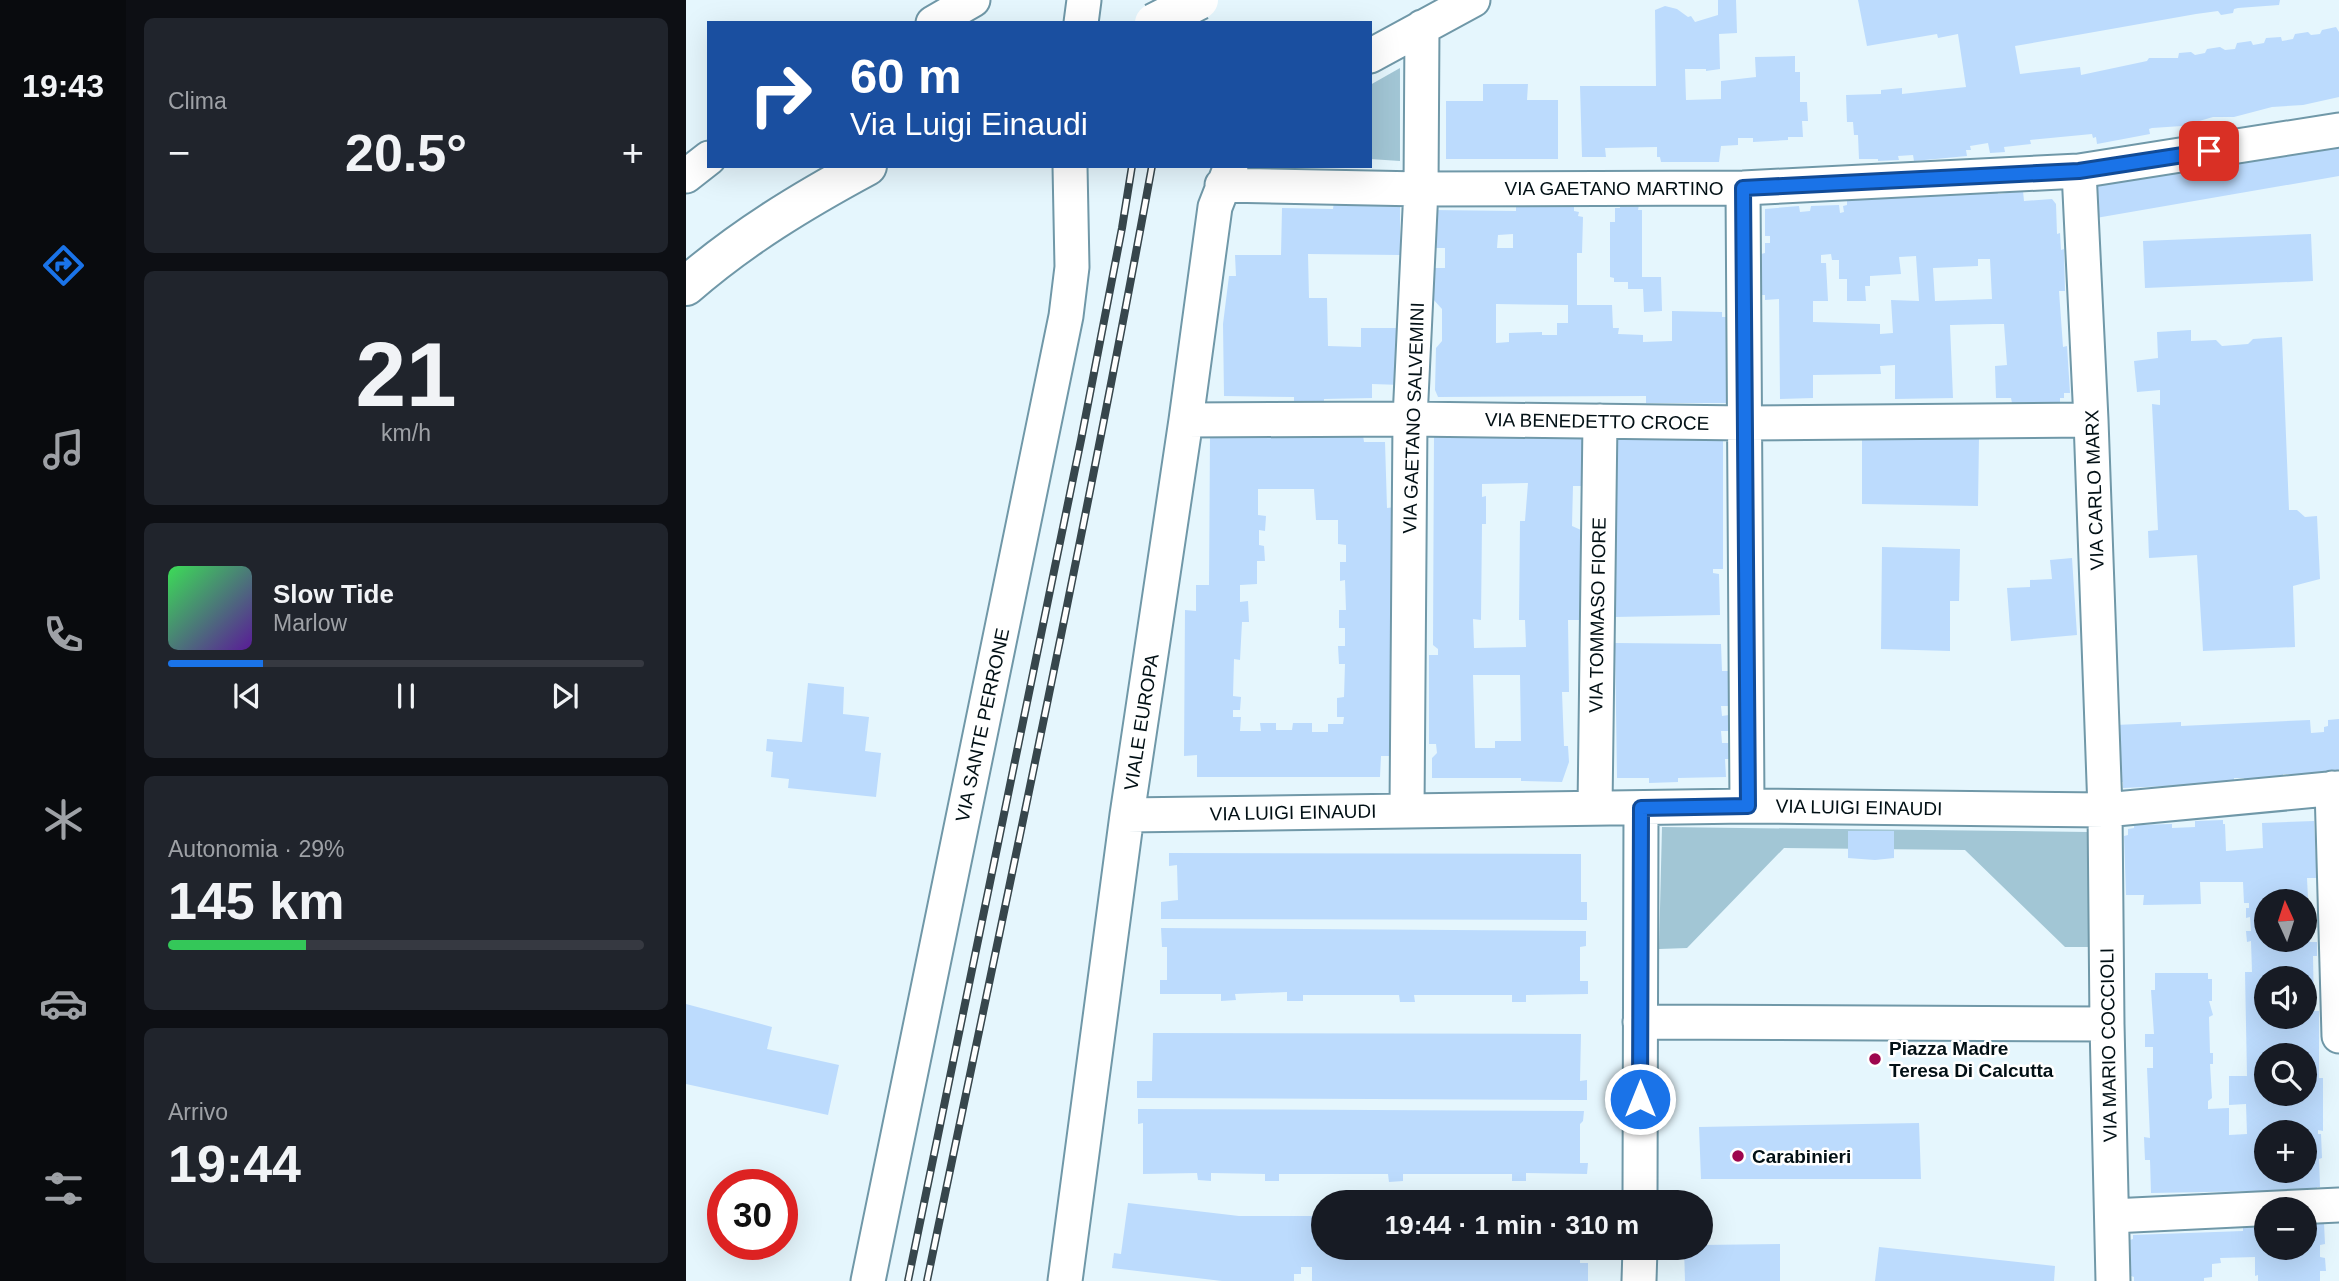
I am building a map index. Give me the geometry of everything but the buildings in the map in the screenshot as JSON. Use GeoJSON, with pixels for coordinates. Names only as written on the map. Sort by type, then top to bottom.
{"type":"FeatureCollection","features":[{"type":"Feature","properties":{"kind":"main road"},"geometry":{"type":"LineString","coordinates":[[1158,21],[1199,0]]}},
{"type":"Feature","properties":{"kind":"main road"},"geometry":{"type":"LineString","coordinates":[[686,286],[763,226],[864,168]]}},
{"type":"Feature","properties":{"kind":"street"},"geometry":{"type":"LineString","coordinates":[[936,21],[973,0]]}},
{"type":"Feature","properties":{"kind":"street"},"geometry":{"type":"LineString","coordinates":[[1081,21],[1084,0]]}},
{"type":"Feature","properties":{"kind":"street"},"geometry":{"type":"LineString","coordinates":[[1372,54],[1472,0]]}},
{"type":"Feature","properties":{"kind":"street","name":"VIA GAETANO SALVEMINI"},"geometry":{"type":"LineString","coordinates":[[1407,810],[1410,419],[1421,189],[1422,27]]}},
{"type":"Feature","properties":{"kind":"street","name":"VIA GAETANO MARTINO"},"geometry":{"type":"LineString","coordinates":[[1227,176],[1421,189],[1743,188],[2079,171],[2339,131]]}},
{"type":"Feature","properties":{"kind":"street"},"geometry":{"type":"LineString","coordinates":[[686,176],[707,160]]}},
{"type":"Feature","properties":{"kind":"street","name":"VIA SANTE PERRONE"},"geometry":{"type":"LineString","coordinates":[[868,1281],[1066,316],[1072,267],[1070,168]]}},
{"type":"Feature","properties":{"kind":"street","name":"VIA CARLO MARX"},"geometry":{"type":"LineString","coordinates":[[2079,171],[2105,810]]}},
{"type":"Feature","properties":{"kind":"street","name":"VIALE EUROPA"},"geometry":{"type":"LineString","coordinates":[[1065,1281],[1127,814],[1215,206],[1227,176]]}},
{"type":"Feature","properties":{"kind":"street"},"geometry":{"type":"LineString","coordinates":[[1743,188],[1748,806]]}},
{"type":"Feature","properties":{"kind":"street","name":"VIA BENEDETTO CROCE"},"geometry":{"type":"LineString","coordinates":[[1186,420],[1410,419],[1745,423],[2091,420]]}},
{"type":"Feature","properties":{"kind":"street","name":"VIA TOMMASO FIORE"},"geometry":{"type":"LineString","coordinates":[[1595,808],[1600,421]]}},
{"type":"Feature","properties":{"kind":"street"},"geometry":{"type":"LineString","coordinates":[[2336,788],[2339,1036]]}},
{"type":"Feature","properties":{"kind":"street","name":"VIA LUIGI EINAUDI"},"geometry":{"type":"LineString","coordinates":[[1127,814],[1748,806],[2105,810],[2336,788]]}},
{"type":"Feature","properties":{"kind":"street"},"geometry":{"type":"LineString","coordinates":[[1640,1190],[1641,808]]}},
{"type":"Feature","properties":{"kind":"street","name":"VIA MARIO COCCIOLI"},"geometry":{"type":"LineString","coordinates":[[2105,810],[2113,1281]]}},
{"type":"Feature","properties":{"kind":"street"},"geometry":{"type":"LineString","coordinates":[[1640,1021],[2107,1024]]}},
{"type":"Feature","properties":{"kind":"street"},"geometry":{"type":"LineString","coordinates":[[2112,1216],[2339,1205]]}},
{"type":"Feature","properties":{"kind":"street"},"geometry":{"type":"LineString","coordinates":[[1639,1281],[1640,1260]]}},
{"type":"Feature","properties":{"kind":"shaded area"},"geometry":{"type":"Polygon","coordinates":[[[1400,68],[1400,161],[1372,159],[1372,84],[1400,68]]]}},
{"type":"Feature","properties":{"kind":"shaded area"},"geometry":{"type":"Polygon","coordinates":[[[1662,827],[2088,832],[2092,947],[2065,947],[1965,850],[1784,848],[1687,948],[1659,949],[1662,827]]]}},
{"type":"Feature","properties":{"kind":"railway"},"geometry":{"type":"LineString","coordinates":[[1154,21],[1157,0]]}},
{"type":"Feature","properties":{"kind":"railway"},"geometry":{"type":"LineString","coordinates":[[1173,21],[1176,0]]}},
{"type":"Feature","properties":{"kind":"railway"},"geometry":{"type":"LineString","coordinates":[[908,1281],[1081,440],[1132,168]]}},
{"type":"Feature","properties":{"kind":"railway"},"geometry":{"type":"LineString","coordinates":[[927,1281],[1071,585],[1152,168]]}},
{"type":"Feature","properties":{"kind":"place","name":"Piazza Madre Teresa Di Calcutta"},"geometry":{"type":"Point","coordinates":[1875,1059]}},
{"type":"Feature","properties":{"kind":"place","name":"Carabinieri"},"geometry":{"type":"Point","coordinates":[1738,1156]}},
{"type":"Feature","properties":{"kind":"route"},"geometry":{"type":"LineString","coordinates":[[1640,1099],[1641,808],[1748,806],[1743,188],[2079,171],[2209,151]]}}]}
